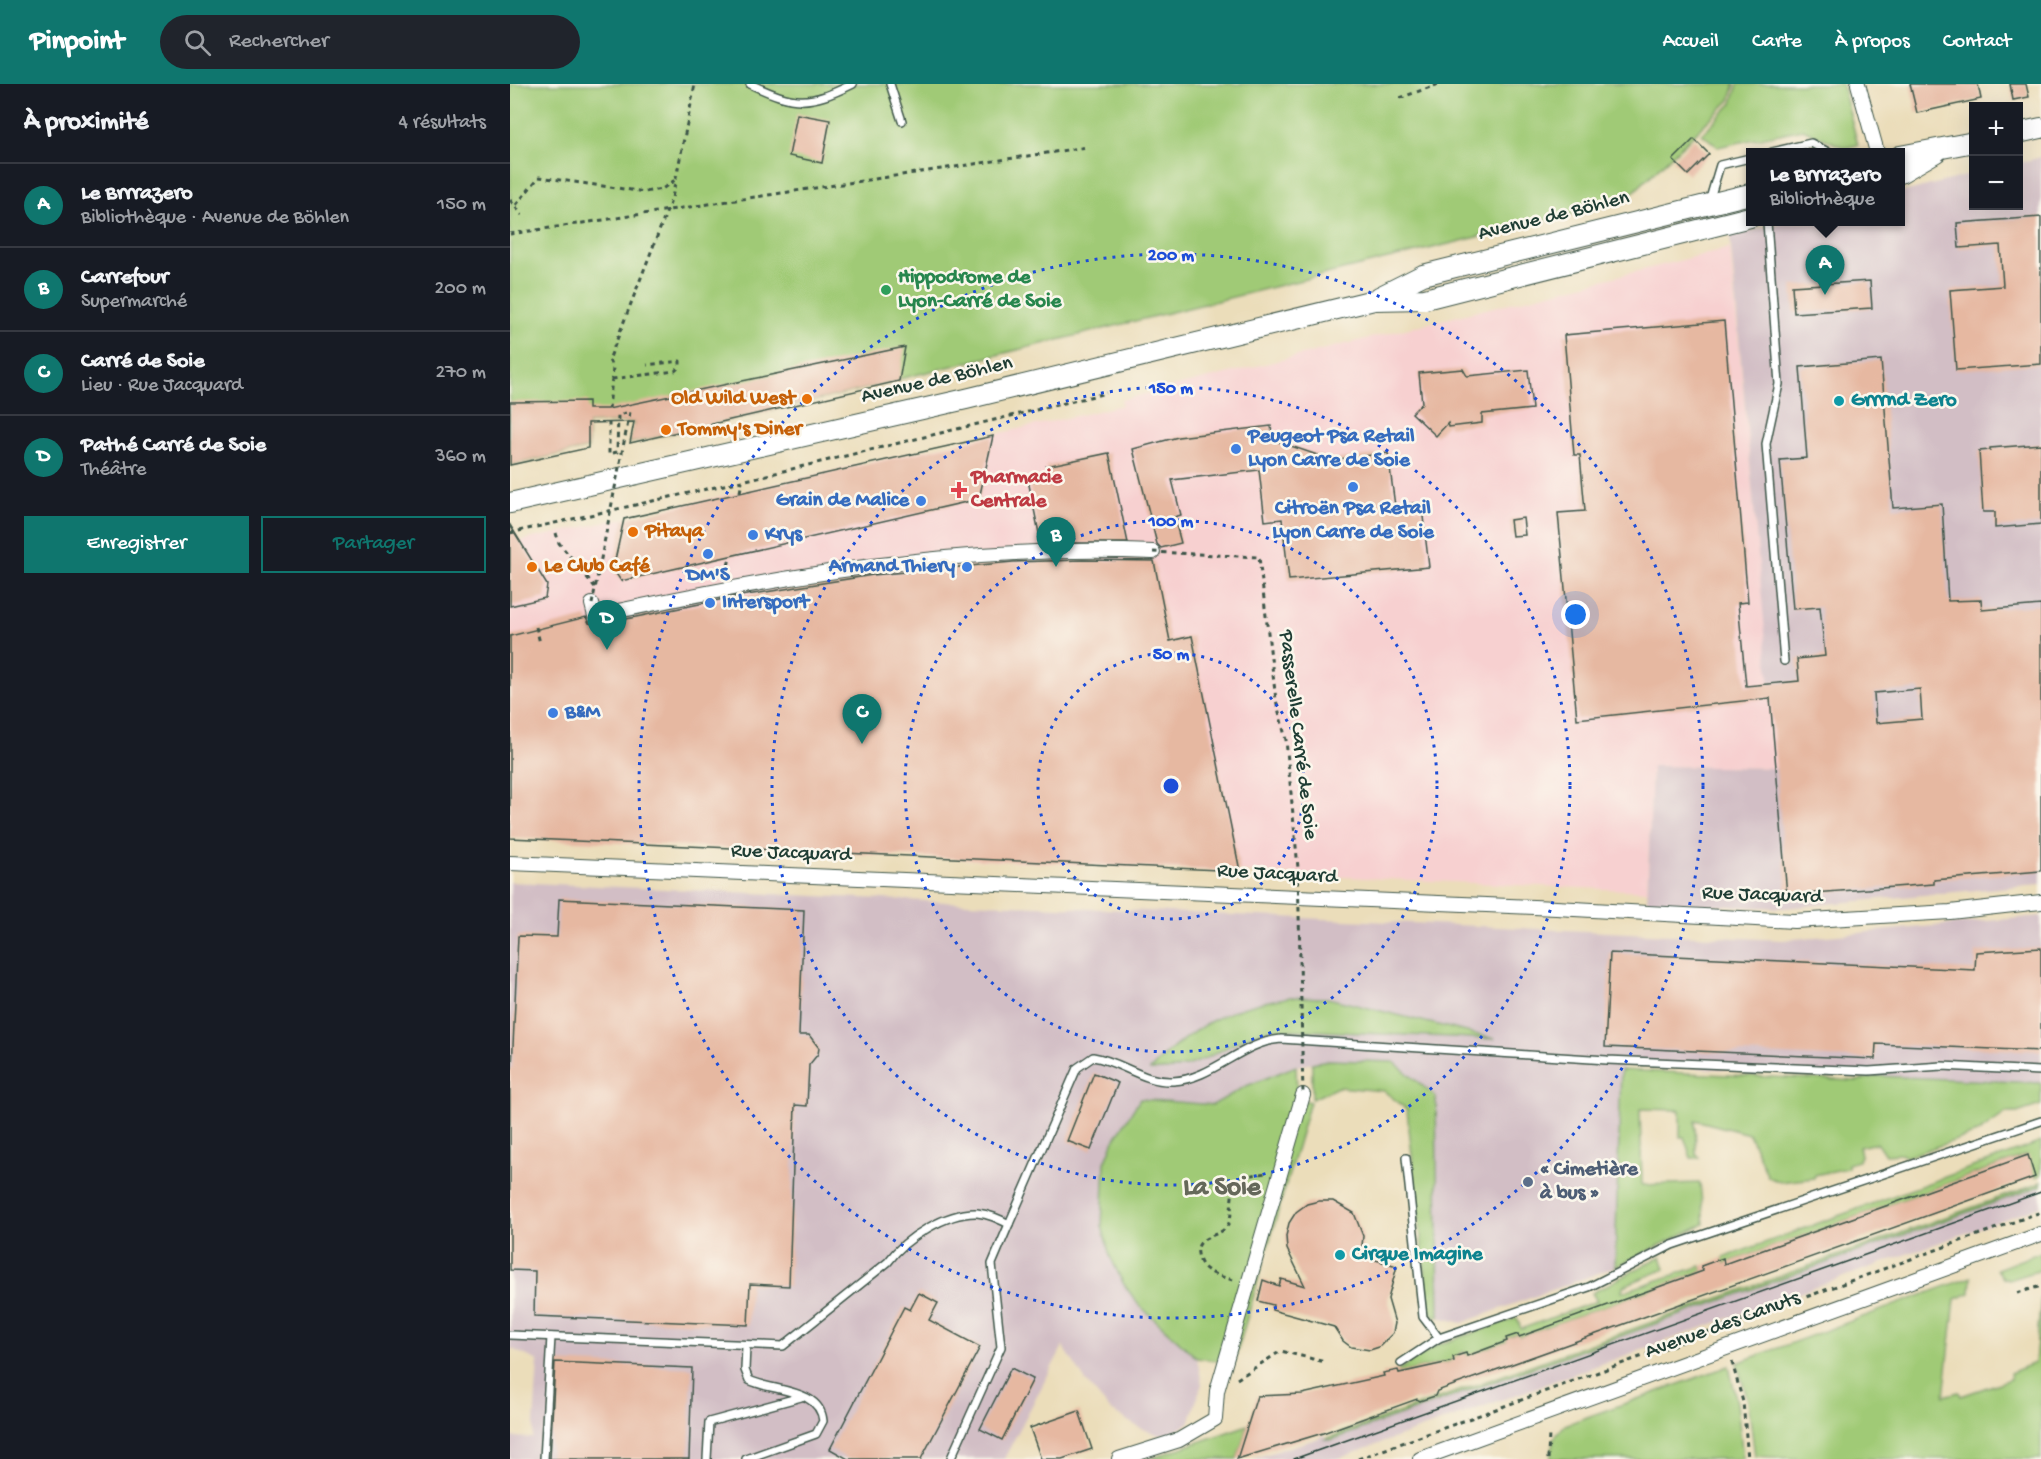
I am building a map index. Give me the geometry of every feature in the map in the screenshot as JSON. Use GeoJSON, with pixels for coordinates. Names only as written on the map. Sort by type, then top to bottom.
{"type":"FeatureCollection","features":[{"type":"Feature","properties":{"kind":"main road"},"geometry":{"type":"LineString","coordinates":[[2023,132],[2041,129]]}},
{"type":"Feature","properties":{"kind":"main road"},"geometry":{"type":"LineString","coordinates":[[1905,155],[1969,143]]}},
{"type":"Feature","properties":{"kind":"main road"},"geometry":{"type":"LineString","coordinates":[[1905,170],[1941,149]]}},
{"type":"Feature","properties":{"kind":"main road","name":"Avenue de Böhlen"},"geometry":{"type":"LineString","coordinates":[[1374,300],[1423,275],[1746,195]]}},
{"type":"Feature","properties":{"kind":"main road","name":"Avenue de Böhlen"},"geometry":{"type":"LineString","coordinates":[[510,503],[920,410],[1374,300],[1425,299],[1746,218]]}},
{"type":"Feature","properties":{"kind":"street"},"geometry":{"type":"LineString","coordinates":[[1858,84],[1876,148]]}},
{"type":"Feature","properties":{"kind":"street"},"geometry":{"type":"LineString","coordinates":[[592,604],[595,616],[722,590],[880,566],[1071,550],[1153,552]]}},
{"type":"Feature","properties":{"kind":"street","name":"Rue Jacquard"},"geometry":{"type":"LineString","coordinates":[[510,863],[1557,908],[1794,921],[1950,912],[2041,902]]}},
{"type":"Feature","properties":{"kind":"street"},"geometry":{"type":"LineString","coordinates":[[1119,1459],[1179,1440],[1215,1419],[1217,1391],[1303,1095]]}},
{"type":"Feature","properties":{"kind":"street","name":"Avenue des Canuts"},"geometry":{"type":"LineString","coordinates":[[1420,1459],[2041,1234]]}},
{"type":"Feature","properties":{"kind":"lane"},"geometry":{"type":"LineString","coordinates":[[750,84],[779,98],[814,101],[853,84]]}},
{"type":"Feature","properties":{"kind":"lane"},"geometry":{"type":"LineString","coordinates":[[891,84],[902,121]]}},
{"type":"Feature","properties":{"kind":"lane"},"geometry":{"type":"LineString","coordinates":[[1792,148],[1811,143],[1820,148]]}},
{"type":"Feature","properties":{"kind":"lane"},"geometry":{"type":"LineString","coordinates":[[1709,204],[1720,165],[1746,159]]}},
{"type":"Feature","properties":{"kind":"lane"},"geometry":{"type":"LineString","coordinates":[[1767,226],[1779,384],[1766,444],[1784,661]]}},
{"type":"Feature","properties":{"kind":"lane"},"geometry":{"type":"LineString","coordinates":[[951,1458],[1001,1347],[992,1264],[1077,1068],[1093,1058],[1145,1077],[1170,1082],[1200,1075],[1263,1042],[1281,1039],[1607,1060],[1869,1071],[1942,1066],[2041,1071]]}},
{"type":"Feature","properties":{"kind":"lane"},"geometry":{"type":"LineString","coordinates":[[1401,1363],[1439,1338],[1588,1287],[1672,1245],[2041,1121]]}},
{"type":"Feature","properties":{"kind":"lane"},"geometry":{"type":"LineString","coordinates":[[1406,1158],[1423,1317],[1439,1338]]}},
{"type":"Feature","properties":{"kind":"lane"},"geometry":{"type":"LineString","coordinates":[[510,1335],[771,1347],[789,1342],[888,1262],[898,1248],[922,1232],[955,1217],[971,1213],[987,1215],[1009,1224]]}},
{"type":"Feature","properties":{"kind":"lane"},"geometry":{"type":"LineString","coordinates":[[544,1459],[551,1337]]}},
{"type":"Feature","properties":{"kind":"lane"},"geometry":{"type":"LineString","coordinates":[[746,1346],[745,1370],[749,1380],[803,1396],[819,1406],[822,1416],[820,1430],[746,1459]]}},
{"type":"Feature","properties":{"kind":"lane"},"geometry":{"type":"LineString","coordinates":[[707,1459],[709,1422],[803,1396]]}},
{"type":"Feature","properties":{"kind":"path"},"geometry":{"type":"LineString","coordinates":[[609,409],[613,368],[609,360],[667,210],[676,180],[695,84]]}},
{"type":"Feature","properties":{"kind":"path"},"geometry":{"type":"LineString","coordinates":[[1400,98],[1439,84]]}},
{"type":"Feature","properties":{"kind":"path"},"geometry":{"type":"LineString","coordinates":[[510,234],[1087,147]]}},
{"type":"Feature","properties":{"kind":"path"},"geometry":{"type":"LineString","coordinates":[[516,205],[539,177],[645,192],[662,189],[676,180]]}},
{"type":"Feature","properties":{"kind":"path"},"geometry":{"type":"LineString","coordinates":[[510,200],[522,215]]}},
{"type":"Feature","properties":{"kind":"path"},"geometry":{"type":"LineString","coordinates":[[612,379],[675,371],[680,366],[680,361],[646,365]]}},
{"type":"Feature","properties":{"kind":"path"},"geometry":{"type":"LineString","coordinates":[[510,533],[742,481],[1106,393]]}},
{"type":"Feature","properties":{"kind":"path"},"geometry":{"type":"LineString","coordinates":[[592,604],[630,412],[618,414],[617,452],[609,454],[609,422]]}},
{"type":"Feature","properties":{"kind":"path"},"geometry":{"type":"LineString","coordinates":[[740,492],[742,481]]}},
{"type":"Feature","properties":{"kind":"path"},"geometry":{"type":"LineString","coordinates":[[556,533],[559,543],[595,587]]}},
{"type":"Feature","properties":{"kind":"path","name":"Passerelle Carré de Soie"},"geometry":{"type":"LineString","coordinates":[[1153,552],[1259,557],[1276,700],[1286,740],[1298,868],[1303,1095]]}},
{"type":"Feature","properties":{"kind":"path"},"geometry":{"type":"LineString","coordinates":[[536,627],[540,643]]}},
{"type":"Feature","properties":{"kind":"path"},"geometry":{"type":"LineString","coordinates":[[1248,1285],[1209,1272],[1200,1264],[1197,1252],[1201,1242],[1211,1234],[1225,1230],[1230,1222],[1229,1205],[1236,1181],[1256,1174],[1279,1175]]}},
{"type":"Feature","properties":{"kind":"path"},"geometry":{"type":"LineString","coordinates":[[1359,1459],[2041,1212]]}},
{"type":"Feature","properties":{"kind":"path"},"geometry":{"type":"LineString","coordinates":[[2018,1293],[2041,1286]]}},
{"type":"Feature","properties":{"kind":"path"},"geometry":{"type":"LineString","coordinates":[[1217,1391],[1281,1351],[1325,1362]]}},
{"type":"Feature","properties":{"kind":"path"},"geometry":{"type":"LineString","coordinates":[[1732,1362],[1743,1402],[1748,1459]]}},
{"type":"Feature","properties":{"kind":"path"},"geometry":{"type":"LineString","coordinates":[[1548,1459],[1549,1433]]}},
{"type":"Feature","properties":{"kind":"shaded area"},"geometry":{"type":"Polygon","coordinates":[[[2041,157],[2041,884],[1784,908],[1647,903],[1652,766],[1777,768],[1730,236],[1771,226],[1905,226],[1905,192],[1969,175],[1969,210],[2023,210],[2023,162],[2041,157]]]}},
{"type":"Feature","properties":{"kind":"shaded area"},"geometry":{"type":"Polygon","coordinates":[[[1730,248],[1778,768],[1652,766],[1647,891],[510,838],[510,543],[645,514],[666,519],[664,509],[1122,405],[1121,400],[1730,248]]]}},
{"type":"Feature","properties":{"kind":"shaded area"},"geometry":{"type":"Polygon","coordinates":[[[510,882],[1783,940],[2041,916],[2041,1083],[1622,1065],[1615,1267],[1462,1323],[1439,1317],[1436,1097],[1329,1060],[1297,1066],[1244,1087],[1213,1105],[1140,1099],[1123,1283],[1138,1304],[1197,1358],[1202,1384],[1189,1423],[1169,1435],[1159,1435],[1138,1427],[1111,1411],[1087,1383],[1063,1346],[1004,1459],[510,1459],[510,1437],[533,1438],[538,1361],[510,1348],[510,882]]]}},
{"type":"Feature","properties":{"kind":"shaded area"},"geometry":{"type":"Polygon","coordinates":[[[2041,1181],[2041,1206],[1337,1459],[1251,1459],[1319,1438],[1324,1434],[1326,1439],[2038,1184],[2041,1181]]]}},
{"type":"Feature","properties":{"kind":"green space","name":"Hippodrome de Lyon-Carré de Soie"},"geometry":{"type":"Polygon","coordinates":[[[510,84],[1735,84],[1730,100],[1624,201],[899,379],[899,381],[630,443],[634,422],[588,423],[588,448],[510,465],[510,84]]]}},
{"type":"Feature","properties":{"kind":"green space"},"geometry":{"type":"Polygon","coordinates":[[[1738,84],[1842,84],[1858,145],[1845,148],[1803,129],[1718,147],[1702,134],[1732,103],[1738,84]]]}},
{"type":"Feature","properties":{"kind":"green space"},"geometry":{"type":"Polygon","coordinates":[[[1291,997],[1328,998],[1495,1039],[1272,1029],[1241,1040],[1184,1067],[1150,1070],[1182,1041],[1213,1020],[1248,1006],[1291,997]]]}},
{"type":"Feature","properties":{"kind":"green space"},"geometry":{"type":"Polygon","coordinates":[[[1329,1060],[1394,1062],[1436,1097],[1439,1317],[1434,1316],[1429,1310],[1407,1110],[1384,1091],[1338,1087],[1312,1099],[1312,1063],[1329,1060]]]}},
{"type":"Feature","properties":{"kind":"green space"},"geometry":{"type":"Polygon","coordinates":[[[1296,1066],[1297,1098],[1310,1102],[1234,1363],[1197,1358],[1138,1304],[1123,1283],[1110,1256],[1102,1226],[1105,1163],[1114,1140],[1140,1099],[1213,1105],[1244,1087],[1296,1066]]]}},
{"type":"Feature","properties":{"kind":"green space"},"geometry":{"type":"Polygon","coordinates":[[[1621,1070],[1857,1081],[1878,1076],[2041,1083],[2041,1105],[2017,1113],[2006,1113],[1977,1133],[1906,1157],[1901,1154],[1885,1155],[1877,1143],[1859,1147],[1861,1155],[1859,1161],[1848,1164],[1848,1168],[1815,1175],[1814,1178],[1780,1182],[1768,1177],[1749,1134],[1695,1120],[1696,1153],[1700,1158],[1691,1158],[1684,1137],[1680,1137],[1680,1110],[1640,1109],[1642,1185],[1700,1183],[1704,1224],[1615,1267],[1621,1070]]]}},
{"type":"Feature","properties":{"kind":"green space"},"geometry":{"type":"Polygon","coordinates":[[[2041,1142],[2041,1175],[2035,1177],[2027,1155],[1724,1264],[1723,1258],[2041,1142]]]}},
{"type":"Feature","properties":{"kind":"green space"},"geometry":{"type":"Polygon","coordinates":[[[2041,1181],[2041,1186],[1331,1440],[1325,1439],[2038,1184],[2041,1181]]]}},
{"type":"Feature","properties":{"kind":"green space"},"geometry":{"type":"Polygon","coordinates":[[[2041,1252],[2041,1270],[2009,1280],[2003,1278],[1997,1269],[2041,1252]]]}},
{"type":"Feature","properties":{"kind":"green space"},"geometry":{"type":"Polygon","coordinates":[[[1661,1256],[1665,1269],[1623,1286],[1622,1292],[1701,1266],[1703,1271],[1519,1337],[1518,1334],[1506,1338],[1507,1341],[1467,1356],[1464,1351],[1448,1362],[1399,1373],[1398,1370],[1437,1345],[1517,1318],[1521,1329],[1597,1301],[1592,1293],[1661,1256]]]}},
{"type":"Feature","properties":{"kind":"green space"},"geometry":{"type":"Polygon","coordinates":[[[1971,1277],[1970,1293],[1955,1299],[1944,1396],[1959,1392],[1961,1396],[2011,1379],[2010,1373],[2035,1363],[2041,1296],[2041,1459],[1802,1459],[1755,1456],[1748,1401],[1737,1363],[1971,1277]]]}},
{"type":"Feature","properties":{"kind":"green space"},"geometry":{"type":"Polygon","coordinates":[[[1729,1366],[1737,1403],[1743,1459],[1551,1459],[1553,1439],[1565,1425],[1729,1366]]]}},
{"type":"Feature","properties":{"kind":"green space"},"geometry":{"type":"Polygon","coordinates":[[[1248,1425],[1237,1459],[1149,1459],[1248,1425]]]}},
{"type":"Feature","properties":{"kind":"building"},"geometry":{"type":"Polygon","coordinates":[[[1910,84],[1978,84],[1981,99],[1917,113],[1910,84]]]}},
{"type":"Feature","properties":{"kind":"building"},"geometry":{"type":"Polygon","coordinates":[[[2010,84],[2026,84],[2029,97],[2013,100],[2010,84]]]}},
{"type":"Feature","properties":{"kind":"building"},"geometry":{"type":"Polygon","coordinates":[[[797,114],[830,120],[822,163],[789,156],[797,114]]]}},
{"type":"Feature","properties":{"kind":"building"},"geometry":{"type":"Polygon","coordinates":[[[1694,139],[1709,154],[1688,175],[1673,160],[1694,139]]]}},
{"type":"Feature","properties":{"kind":"building"},"geometry":{"type":"Polygon","coordinates":[[[2041,217],[2041,364],[1956,370],[1950,290],[2003,286],[2000,245],[1959,248],[1957,223],[2041,217]]]}},
{"type":"Feature","properties":{"kind":"building"},"geometry":{"type":"Polygon","coordinates":[[[1870,281],[1872,308],[1794,313],[1792,286],[1870,281]]]}},
{"type":"Feature","properties":{"kind":"building"},"geometry":{"type":"Polygon","coordinates":[[[1724,321],[1748,602],[1738,603],[1746,686],[1799,681],[1797,659],[1825,656],[1820,607],[1793,609],[1780,460],[1807,458],[1800,367],[1881,360],[1893,508],[1942,504],[1948,601],[1981,600],[1982,610],[2041,605],[2041,871],[1934,880],[1934,884],[1787,895],[1770,698],[1577,719],[1558,513],[1585,511],[1580,455],[1574,455],[1564,335],[1724,321]],[[1920,689],[1874,693],[1876,723],[1922,719],[1920,689]]]}},
{"type":"Feature","properties":{"kind":"building"},"geometry":{"type":"Polygon","coordinates":[[[905,347],[899,381],[630,443],[634,422],[588,423],[588,448],[510,465],[510,402],[588,401],[588,409],[608,409],[905,347]]]}},
{"type":"Feature","properties":{"kind":"building"},"geometry":{"type":"Polygon","coordinates":[[[1463,369],[1467,376],[1528,370],[1532,409],[1482,414],[1482,423],[1449,427],[1448,423],[1436,436],[1412,413],[1422,403],[1419,373],[1463,369]]]}},
{"type":"Feature","properties":{"kind":"building"},"geometry":{"type":"Polygon","coordinates":[[[1271,426],[1273,440],[1332,460],[1388,453],[1395,506],[1414,503],[1415,509],[1422,508],[1429,567],[1289,580],[1282,519],[1265,521],[1259,470],[1172,480],[1181,515],[1174,517],[1181,543],[1161,548],[1157,544],[1133,449],[1178,437],[1271,426]]]}},
{"type":"Feature","properties":{"kind":"building"},"geometry":{"type":"Polygon","coordinates":[[[993,436],[979,499],[621,581],[613,569],[624,519],[993,436]]]}},
{"type":"Feature","properties":{"kind":"building"},"geometry":{"type":"Polygon","coordinates":[[[2041,444],[2041,524],[1995,528],[1995,512],[1983,512],[1979,451],[2041,444]]]}},
{"type":"Feature","properties":{"kind":"building"},"geometry":{"type":"Polygon","coordinates":[[[1109,453],[1128,543],[1041,543],[1028,480],[1048,476],[1046,466],[1109,453]]]}},
{"type":"Feature","properties":{"kind":"building"},"geometry":{"type":"Polygon","coordinates":[[[1523,518],[1525,535],[1512,536],[1510,520],[1523,518]]]}},
{"type":"Feature","properties":{"kind":"building"},"geometry":{"type":"Polygon","coordinates":[[[510,525],[547,585],[545,598],[510,606],[510,525]]]}},
{"type":"Feature","properties":{"kind":"building"},"geometry":{"type":"Polygon","coordinates":[[[1154,561],[1170,641],[1192,636],[1240,871],[510,838],[510,636],[586,617],[589,623],[597,625],[734,597],[873,575],[1013,562],[1154,561]]]}},
{"type":"Feature","properties":{"kind":"building"},"geometry":{"type":"Polygon","coordinates":[[[559,899],[804,910],[799,1035],[809,1035],[819,1048],[818,1054],[809,1065],[807,1106],[795,1105],[789,1286],[750,1284],[748,1325],[534,1316],[535,1271],[510,1270],[510,1068],[512,1068],[518,936],[557,937],[559,899]]]}},
{"type":"Feature","properties":{"kind":"building"},"geometry":{"type":"Polygon","coordinates":[[[2041,948],[2041,1051],[1876,1044],[1875,1059],[1605,1047],[1610,953],[1975,970],[1976,952],[2041,948]]]}},
{"type":"Feature","properties":{"kind":"building"},"geometry":{"type":"Polygon","coordinates":[[[1094,1073],[1118,1083],[1091,1150],[1067,1141],[1094,1073]]]}},
{"type":"Feature","properties":{"kind":"building"},"geometry":{"type":"Polygon","coordinates":[[[2028,1155],[2035,1177],[1437,1391],[1435,1396],[1420,1401],[1417,1399],[1323,1433],[1237,1459],[1257,1396],[1302,1394],[1384,1376],[1383,1373],[1398,1370],[1399,1373],[1454,1361],[1453,1357],[1466,1353],[1467,1356],[1507,1341],[1506,1338],[1518,1334],[1519,1337],[1703,1271],[1701,1266],[1723,1258],[1724,1264],[2028,1155]]]}},
{"type":"Feature","properties":{"kind":"building"},"geometry":{"type":"Polygon","coordinates":[[[1333,1201],[1354,1213],[1363,1236],[1361,1256],[1397,1266],[1388,1299],[1395,1323],[1393,1333],[1379,1347],[1370,1350],[1351,1347],[1343,1341],[1334,1327],[1272,1310],[1273,1305],[1258,1301],[1263,1280],[1279,1286],[1281,1279],[1305,1286],[1287,1249],[1286,1236],[1289,1223],[1296,1212],[1307,1204],[1333,1201]]]}},
{"type":"Feature","properties":{"kind":"building"},"geometry":{"type":"Polygon","coordinates":[[[919,1293],[938,1303],[929,1320],[980,1347],[921,1459],[848,1459],[830,1449],[904,1307],[910,1310],[919,1293]]]}},
{"type":"Feature","properties":{"kind":"building"},"geometry":{"type":"Polygon","coordinates":[[[555,1362],[692,1368],[689,1459],[550,1459],[555,1362]]]}},
{"type":"Feature","properties":{"kind":"building"},"geometry":{"type":"Polygon","coordinates":[[[1011,1368],[1033,1379],[1002,1440],[980,1429],[1011,1368]]]}},
{"type":"Feature","properties":{"kind":"building"},"geometry":{"type":"Polygon","coordinates":[[[1079,1411],[1092,1449],[1062,1459],[1041,1459],[1030,1428],[1079,1411]]]}},
{"type":"Feature","properties":{"kind":"tram line"},"geometry":{"type":"LineString","coordinates":[[1294,1459],[2041,1192]]}},
{"type":"Feature","properties":{"kind":"place","name":"Hippodrome de Lyon-Carré de Soie"},"geometry":{"type":"Point","coordinates":[886,290]}},
{"type":"Feature","properties":{"kind":"place","name":"Le Brrrazero"},"geometry":{"type":"Point","coordinates":[1825,295]}},
{"type":"Feature","properties":{"kind":"place","name":"Old Wild West"},"geometry":{"type":"Point","coordinates":[807,399]}},
{"type":"Feature","properties":{"kind":"place","name":"Grrrnd Zero"},"geometry":{"type":"Point","coordinates":[1839,401]}},
{"type":"Feature","properties":{"kind":"place","name":"Tommy's Diner"},"geometry":{"type":"Point","coordinates":[666,430]}},
{"type":"Feature","properties":{"kind":"place","name":"Peugeot Psa Retail Lyon Carre de Soie"},"geometry":{"type":"Point","coordinates":[1236,449]}},
{"type":"Feature","properties":{"kind":"place","name":"Citroën Psa Retail Lyon Carre de Soie"},"geometry":{"type":"Point","coordinates":[1353,487]}},
{"type":"Feature","properties":{"kind":"place","name":"Pharmacie Centrale"},"geometry":{"type":"Point","coordinates":[959,490]}},
{"type":"Feature","properties":{"kind":"place","name":"Grain de Malice"},"geometry":{"type":"Point","coordinates":[921,501]}},
{"type":"Feature","properties":{"kind":"place","name":"Pitaya"},"geometry":{"type":"Point","coordinates":[633,532]}},
{"type":"Feature","properties":{"kind":"place","name":"Krys"},"geometry":{"type":"Point","coordinates":[753,535]}},
{"type":"Feature","properties":{"kind":"place","name":"DM'S"},"geometry":{"type":"Point","coordinates":[708,554]}},
{"type":"Feature","properties":{"kind":"place","name":"Le Club Café"},"geometry":{"type":"Point","coordinates":[532,567]}},
{"type":"Feature","properties":{"kind":"place","name":"Armand Thiery"},"geometry":{"type":"Point","coordinates":[967,567]}},
{"type":"Feature","properties":{"kind":"place","name":"Carrefour"},"geometry":{"type":"Point","coordinates":[1056,567]}},
{"type":"Feature","properties":{"kind":"place","name":"Intersport"},"geometry":{"type":"Point","coordinates":[710,603]}},
{"type":"Feature","properties":{"kind":"place","name":"Pathé Carré de Soie"},"geometry":{"type":"Point","coordinates":[607,650]}},
{"type":"Feature","properties":{"kind":"place","name":"B&M"},"geometry":{"type":"Point","coordinates":[553,713]}},
{"type":"Feature","properties":{"kind":"place","name":"Carré de Soie"},"geometry":{"type":"Point","coordinates":[862,744]}},
{"type":"Feature","properties":{"kind":"place","name":"« Cimetière à bus »"},"geometry":{"type":"Point","coordinates":[1528,1182]}},
{"type":"Feature","properties":{"kind":"place","name":"Cirque Imagine"},"geometry":{"type":"Point","coordinates":[1340,1255]}},
{"type":"Feature","properties":{"kind":"district","name":"La Soie"},"geometry":{"type":"Point","coordinates":[1222,1189]}}]}
